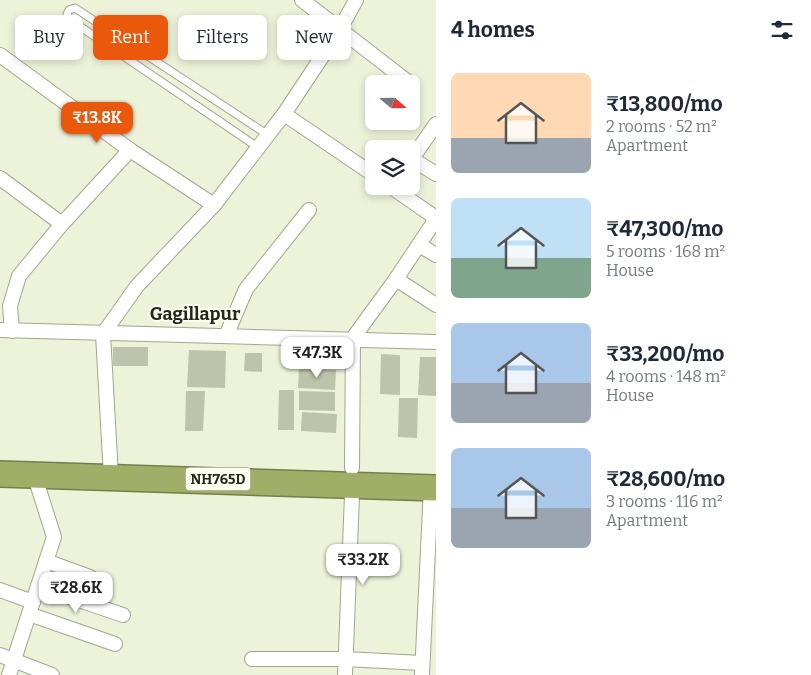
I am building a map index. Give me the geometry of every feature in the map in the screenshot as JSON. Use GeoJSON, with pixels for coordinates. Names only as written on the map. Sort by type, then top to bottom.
{"type":"FeatureCollection","features":[{"type":"Feature","properties":{"kind":"highway","name":"NH765D"},"geometry":{"type":"LineString","coordinates":[[0,458],[110,469],[434,482]]}},
{"type":"Feature","properties":{"kind":"highway","name":"NH765D"},"geometry":{"type":"LineString","coordinates":[[0,474],[34,474],[110,469],[352,468],[434,482]]}},
{"type":"Feature","properties":{"kind":"street"},"geometry":{"type":"LineString","coordinates":[[302,0],[320,15]]}},
{"type":"Feature","properties":{"kind":"street"},"geometry":{"type":"LineString","coordinates":[[348,15],[356,0]]}},
{"type":"Feature","properties":{"kind":"street"},"geometry":{"type":"LineString","coordinates":[[351,40],[399,75]]}},
{"type":"Feature","properties":{"kind":"street"},"geometry":{"type":"LineString","coordinates":[[0,54],[130,150],[214,206]]}},
{"type":"Feature","properties":{"kind":"street"},"geometry":{"type":"LineString","coordinates":[[110,469],[103,334],[137,286],[214,206],[284,114],[320,60]]}},
{"type":"Feature","properties":{"kind":"street"},"geometry":{"type":"LineString","coordinates":[[284,114],[365,169]]}},
{"type":"Feature","properties":{"kind":"street"},"geometry":{"type":"LineString","coordinates":[[420,148],[436,124]]}},
{"type":"Feature","properties":{"kind":"street"},"geometry":{"type":"LineString","coordinates":[[130,150],[62,224],[19,276],[10,306],[6,331],[353,338],[436,342]]}},
{"type":"Feature","properties":{"kind":"street"},"geometry":{"type":"LineString","coordinates":[[420,165],[436,174]]}},
{"type":"Feature","properties":{"kind":"street"},"geometry":{"type":"LineString","coordinates":[[0,178],[62,224]]}},
{"type":"Feature","properties":{"kind":"street"},"geometry":{"type":"LineString","coordinates":[[352,468],[353,338],[396,279],[436,218],[403,195]]}},
{"type":"Feature","properties":{"kind":"street"},"geometry":{"type":"LineString","coordinates":[[226,336],[246,289],[309,210]]}},
{"type":"Feature","properties":{"kind":"street"},"geometry":{"type":"LineString","coordinates":[[419,245],[436,255]]}},
{"type":"Feature","properties":{"kind":"street"},"geometry":{"type":"LineString","coordinates":[[396,279],[436,306]]}},
{"type":"Feature","properties":{"kind":"street"},"geometry":{"type":"LineString","coordinates":[[9,675],[54,537],[34,474]]}},
{"type":"Feature","properties":{"kind":"street"},"geometry":{"type":"LineString","coordinates":[[422,671],[430,594],[434,482]]}},
{"type":"Feature","properties":{"kind":"street"},"geometry":{"type":"LineString","coordinates":[[345,675],[352,495]]}},
{"type":"Feature","properties":{"kind":"street"},"geometry":{"type":"LineString","coordinates":[[46,561],[90,577]]}},
{"type":"Feature","properties":{"kind":"street"},"geometry":{"type":"LineString","coordinates":[[38,586],[123,615]]}},
{"type":"Feature","properties":{"kind":"street"},"geometry":{"type":"LineString","coordinates":[[0,590],[31,608],[115,644]]}},
{"type":"Feature","properties":{"kind":"street"},"geometry":{"type":"LineString","coordinates":[[0,655],[52,675]]}},
{"type":"Feature","properties":{"kind":"street"},"geometry":{"type":"LineString","coordinates":[[252,658],[346,659],[436,675]]}},
{"type":"Feature","properties":{"kind":"lane"},"geometry":{"type":"LineString","coordinates":[[259,148],[69,19],[67,14],[69,10],[75,8],[268,135]]}},
{"type":"Feature","properties":{"kind":"lane"},"geometry":{"type":"LineString","coordinates":[[188,100],[197,88]]}},
{"type":"Feature","properties":{"kind":"building"},"geometry":{"type":"Polygon","coordinates":[[[113,347],[148,347],[148,366],[113,366],[113,347]]]}},
{"type":"Feature","properties":{"kind":"building"},"geometry":{"type":"Polygon","coordinates":[[[189,350],[226,351],[225,388],[187,387],[189,350]]]}},
{"type":"Feature","properties":{"kind":"building"},"geometry":{"type":"Polygon","coordinates":[[[245,353],[262,353],[262,372],[244,371],[245,353]]]}},
{"type":"Feature","properties":{"kind":"building"},"geometry":{"type":"Polygon","coordinates":[[[381,354],[400,355],[400,395],[380,394],[381,354]]]}},
{"type":"Feature","properties":{"kind":"building"},"geometry":{"type":"Polygon","coordinates":[[[420,357],[436,357],[436,396],[418,395],[420,357]]]}},
{"type":"Feature","properties":{"kind":"building"},"geometry":{"type":"Polygon","coordinates":[[[299,368],[336,370],[335,390],[298,388],[299,368]]]}},
{"type":"Feature","properties":{"kind":"building"},"geometry":{"type":"Polygon","coordinates":[[[279,390],[294,390],[294,430],[278,430],[279,390]]]}},
{"type":"Feature","properties":{"kind":"building"},"geometry":{"type":"Polygon","coordinates":[[[186,391],[205,391],[203,431],[185,431],[186,391]]]}},
{"type":"Feature","properties":{"kind":"building"},"geometry":{"type":"Polygon","coordinates":[[[299,391],[335,392],[335,411],[299,410],[299,391]]]}},
{"type":"Feature","properties":{"kind":"building"},"geometry":{"type":"Polygon","coordinates":[[[399,398],[418,398],[417,438],[398,437],[399,398]]]}},
{"type":"Feature","properties":{"kind":"building"},"geometry":{"type":"Polygon","coordinates":[[[302,412],[337,414],[336,433],[301,431],[302,412]]]}},
{"type":"Feature","properties":{"kind":"district","name":"Gagillapur"},"geometry":{"type":"Point","coordinates":[195,314]}}]}
